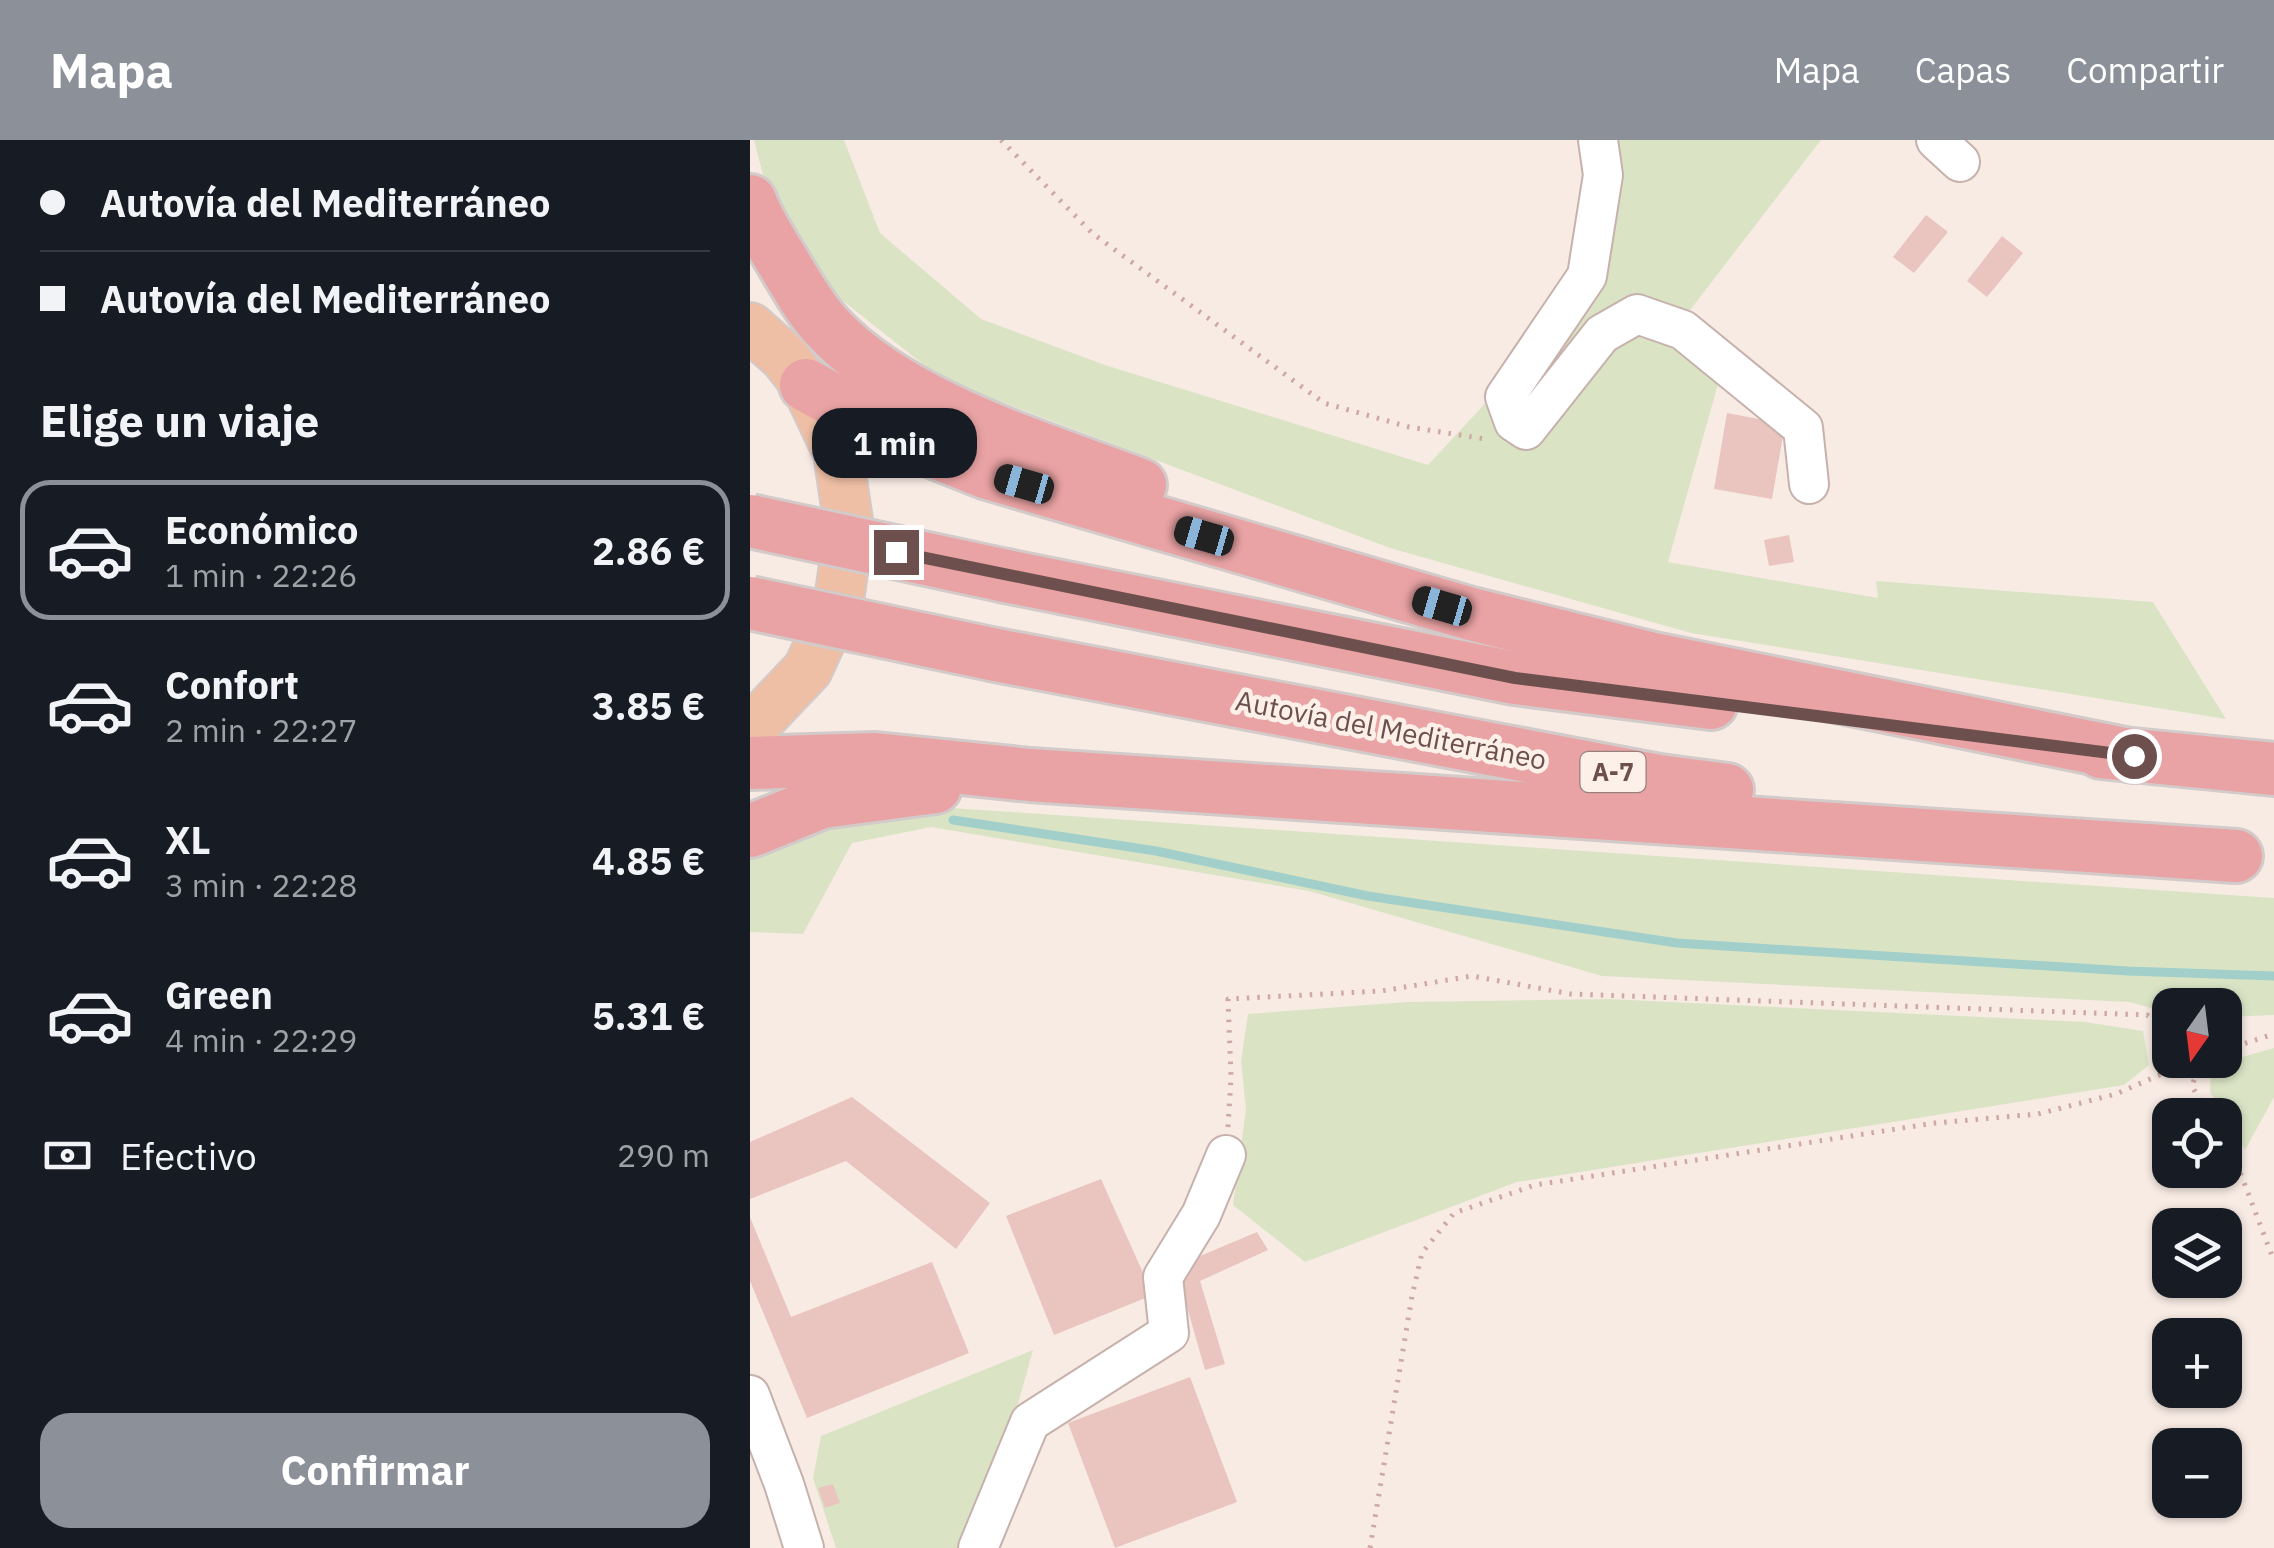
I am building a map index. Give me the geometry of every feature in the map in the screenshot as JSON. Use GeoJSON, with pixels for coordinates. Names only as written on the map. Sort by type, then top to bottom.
{"type":"FeatureCollection","features":[{"type":"Feature","properties":{"kind":"highway"},"geometry":{"type":"LineString","coordinates":[[750,201],[756,218],[826,326],[867,362],[904,387],[945,408],[1333,561],[1385,589]]}},
{"type":"Feature","properties":{"kind":"highway"},"geometry":{"type":"LineString","coordinates":[[806,386],[905,440],[988,473],[1385,589],[1653,660],[2134,756]]}},
{"type":"Feature","properties":{"kind":"highway"},"geometry":{"type":"LineString","coordinates":[[750,521],[1515,678],[2255,768]]}},
{"type":"Feature","properties":{"kind":"highway","name":"Autovía del Mediterráneo"},"geometry":{"type":"LineString","coordinates":[[750,603],[996,655],[1659,781],[2255,858]]}},
{"type":"Feature","properties":{"kind":"highway"},"geometry":{"type":"LineString","coordinates":[[750,763],[876,759],[1030,775],[2255,858]]}},
{"type":"Feature","properties":{"kind":"highway"},"geometry":{"type":"LineString","coordinates":[[750,830],[822,802],[1030,775]]}},
{"type":"Feature","properties":{"kind":"main road"},"geometry":{"type":"LineString","coordinates":[[750,730],[808,669],[839,601],[849,527],[838,453],[806,386],[753,325]]}},
{"type":"Feature","properties":{"kind":"street"},"geometry":{"type":"LineString","coordinates":[[1598,140],[1603,174],[1587,276],[1505,397],[1514,422],[1526,430],[1602,334],[1637,314],[1683,330],[1802,428],[1810,484]]}},
{"type":"Feature","properties":{"kind":"street"},"geometry":{"type":"LineString","coordinates":[[978,1548],[1030,1422],[1169,1333],[1163,1276],[1201,1215],[1226,1154]]}},
{"type":"Feature","properties":{"kind":"street"},"geometry":{"type":"LineString","coordinates":[[750,1395],[804,1548]]}},
{"type":"Feature","properties":{"kind":"path"},"geometry":{"type":"LineString","coordinates":[[1001,140],[1092,233],[1324,404],[1409,427],[1516,443],[1526,430]]}},
{"type":"Feature","properties":{"kind":"path"},"geometry":{"type":"LineString","coordinates":[[1226,1154],[1231,1078],[1228,1000],[1382,991],[1472,976],[1571,994],[2147,1015],[2152,1019]]}},
{"type":"Feature","properties":{"kind":"path"},"geometry":{"type":"LineString","coordinates":[[2242,1044],[2274,1034]]}},
{"type":"Feature","properties":{"kind":"path"},"geometry":{"type":"LineString","coordinates":[[1370,1548],[1422,1253],[1454,1213],[1535,1185],[1936,1123],[2038,1114],[2116,1094],[2155,1078]]}},
{"type":"Feature","properties":{"kind":"path"},"geometry":{"type":"LineString","coordinates":[[2242,1177],[2274,1261]]}},
{"type":"Feature","properties":{"kind":"green space"},"geometry":{"type":"Polygon","coordinates":[[[754,140],[844,140],[880,233],[981,319],[1105,365],[1428,465],[1578,303],[1593,140],[1821,140],[1687,314],[1722,370],[1668,562],[1878,598],[1876,581],[2153,602],[2226,719],[1691,633],[1390,548],[943,380],[838,297],[771,206],[754,140]]]}},
{"type":"Feature","properties":{"kind":"green space"},"geometry":{"type":"Polygon","coordinates":[[[938,807],[2274,898],[2274,1015],[2242,1016],[2242,988],[2152,988],[2152,1008],[2129,1002],[1602,976],[1309,891],[931,827],[852,843],[803,934],[750,932],[750,853],[803,830],[938,807]]]}},
{"type":"Feature","properties":{"kind":"green space"},"geometry":{"type":"Polygon","coordinates":[[[1609,999],[2085,1022],[2143,1031],[2149,1065],[2124,1085],[1517,1182],[1305,1262],[1233,1205],[1246,1109],[1241,1061],[1248,1014],[1407,1002],[1609,999]]]}},
{"type":"Feature","properties":{"kind":"green space"},"geometry":{"type":"Polygon","coordinates":[[[2274,1048],[2274,1097],[2245,1150],[2242,1098],[2214,1098],[2210,1092],[2211,1078],[2242,1078],[2242,1057],[2274,1048]]]}},
{"type":"Feature","properties":{"kind":"green space"},"geometry":{"type":"Polygon","coordinates":[[[1033,1350],[1018,1404],[962,1548],[836,1548],[813,1478],[821,1436],[1033,1350]]]}},
{"type":"Feature","properties":{"kind":"building"},"geometry":{"type":"Polygon","coordinates":[[[1926,215],[1948,232],[1914,273],[1893,257],[1926,215]]]}},
{"type":"Feature","properties":{"kind":"building"},"geometry":{"type":"Polygon","coordinates":[[[2002,236],[2023,253],[1987,297],[1967,281],[2002,236]]]}},
{"type":"Feature","properties":{"kind":"building"},"geometry":{"type":"Polygon","coordinates":[[[1727,413],[1785,424],[1772,499],[1714,489],[1727,413]]]}},
{"type":"Feature","properties":{"kind":"building"},"geometry":{"type":"Polygon","coordinates":[[[1789,535],[1794,562],[1769,566],[1764,540],[1789,535]]]}},
{"type":"Feature","properties":{"kind":"building"},"geometry":{"type":"Polygon","coordinates":[[[852,1097],[990,1203],[956,1249],[846,1161],[750,1199],[750,1142],[852,1097]]]}},
{"type":"Feature","properties":{"kind":"building"},"geometry":{"type":"Polygon","coordinates":[[[1101,1179],[1153,1295],[1054,1335],[1006,1216],[1101,1179]]]}},
{"type":"Feature","properties":{"kind":"building"},"geometry":{"type":"Polygon","coordinates":[[[750,1217],[791,1317],[932,1262],[969,1353],[807,1418],[750,1281],[750,1217]]]}},
{"type":"Feature","properties":{"kind":"building"},"geometry":{"type":"Polygon","coordinates":[[[1257,1232],[1268,1250],[1200,1281],[1225,1364],[1205,1370],[1181,1286],[1186,1262],[1257,1232]]]}},
{"type":"Feature","properties":{"kind":"building"},"geometry":{"type":"Polygon","coordinates":[[[1190,1377],[1237,1502],[1115,1548],[1068,1423],[1190,1377]]]}},
{"type":"Feature","properties":{"kind":"building"},"geometry":{"type":"Polygon","coordinates":[[[833,1484],[840,1503],[825,1508],[818,1488],[833,1484]]]}},
{"type":"Feature","properties":{"kind":"waterway"},"geometry":{"type":"LineString","coordinates":[[953,820],[1156,851],[1368,896],[1677,943],[2128,971],[2274,976]]}},
{"type":"Feature","properties":{"kind":"route"},"geometry":{"type":"LineString","coordinates":[[896,552],[1515,678],[2134,756]]}}]}
